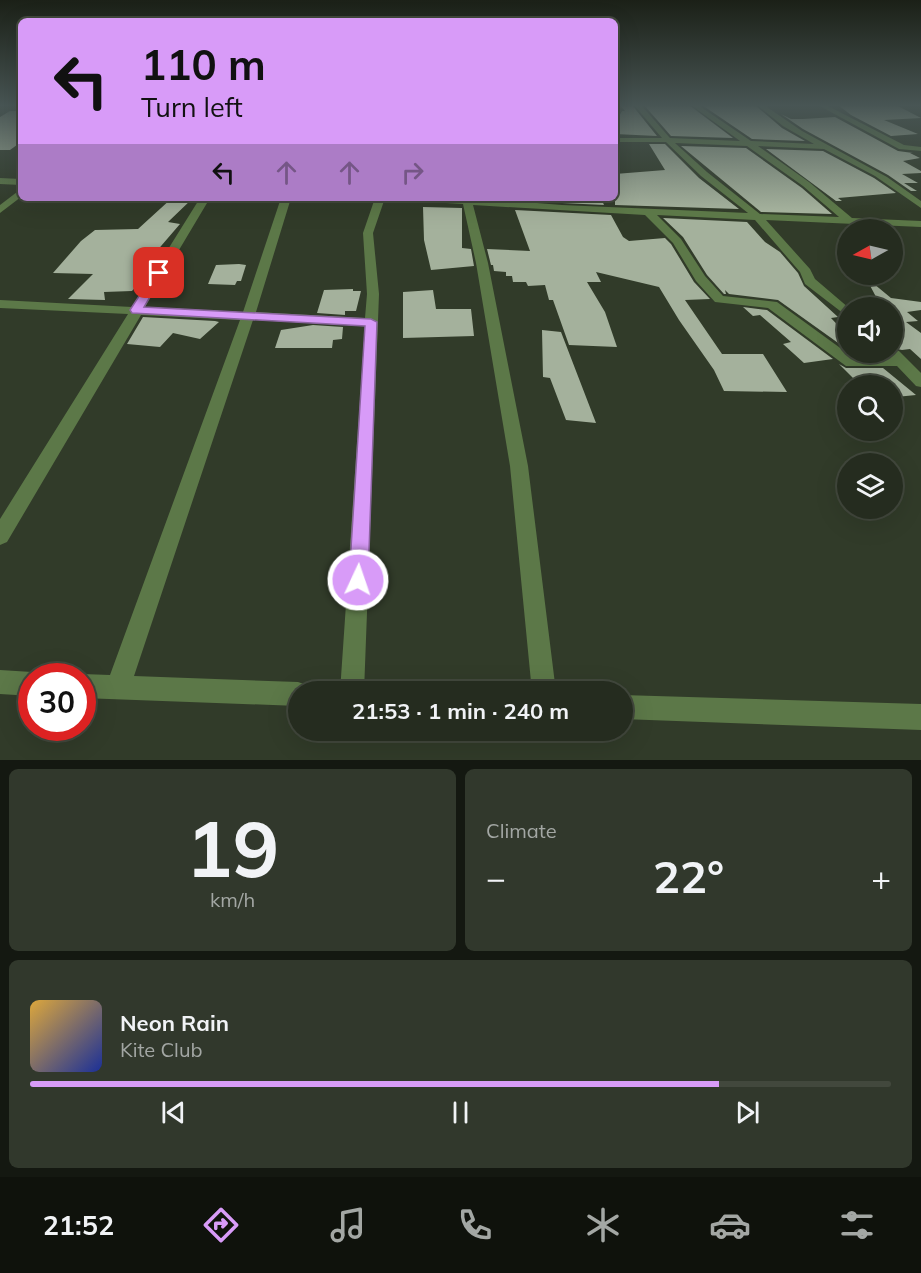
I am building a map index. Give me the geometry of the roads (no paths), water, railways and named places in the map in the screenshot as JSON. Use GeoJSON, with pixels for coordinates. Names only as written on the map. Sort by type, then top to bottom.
{"type":"FeatureCollection","features":[{"type":"Feature","properties":{"kind":"street"},"geometry":{"type":"LineString","coordinates":[[668,140],[704,174],[756,215],[806,271],[809,281],[837,304]]}},
{"type":"Feature","properties":{"kind":"street"},"geometry":{"type":"LineString","coordinates":[[680,140],[824,147]]}},
{"type":"Feature","properties":{"kind":"street"},"geometry":{"type":"LineString","coordinates":[[741,140],[806,184],[847,219]]}},
{"type":"Feature","properties":{"kind":"street"},"geometry":{"type":"LineString","coordinates":[[813,140],[873,171],[921,205]]}},
{"type":"Feature","properties":{"kind":"street"},"geometry":{"type":"LineString","coordinates":[[889,140],[902,147],[921,149]]}},
{"type":"Feature","properties":{"kind":"street"},"geometry":{"type":"LineString","coordinates":[[0,181],[18,182]]}},
{"type":"Feature","properties":{"kind":"street"},"geometry":{"type":"LineString","coordinates":[[0,210],[18,195]]}},
{"type":"Feature","properties":{"kind":"street"},"geometry":{"type":"LineString","coordinates":[[0,536],[203,201]]}},
{"type":"Feature","properties":{"kind":"street"},"geometry":{"type":"LineString","coordinates":[[118,687],[248,316],[285,201]]}},
{"type":"Feature","properties":{"kind":"street"},"geometry":{"type":"LineString","coordinates":[[353,681],[373,294],[368,233],[379,201]]}},
{"type":"Feature","properties":{"kind":"street"},"geometry":{"type":"LineString","coordinates":[[467,201],[482,263],[519,466],[543,681]]}},
{"type":"Feature","properties":{"kind":"street"},"geometry":{"type":"LineString","coordinates":[[506,201],[544,202],[648,212],[837,220]]}},
{"type":"Feature","properties":{"kind":"street"},"geometry":{"type":"LineString","coordinates":[[648,212],[677,241],[700,278],[719,299],[772,305],[837,353]]}},
{"type":"Feature","properties":{"kind":"street"},"geometry":{"type":"LineString","coordinates":[[903,223],[921,224]]}},
{"type":"Feature","properties":{"kind":"street"},"geometry":{"type":"LineString","coordinates":[[2,306],[136,310],[371,322]]}},
{"type":"Feature","properties":{"kind":"street"},"geometry":{"type":"LineString","coordinates":[[902,363],[921,382]]}},
{"type":"Feature","properties":{"kind":"street"},"geometry":{"type":"LineString","coordinates":[[0,682],[18,683]]}},
{"type":"Feature","properties":{"kind":"street"},"geometry":{"type":"LineString","coordinates":[[96,686],[288,694]]}},
{"type":"Feature","properties":{"kind":"street"},"geometry":{"type":"LineString","coordinates":[[633,707],[921,717]]}}]}
